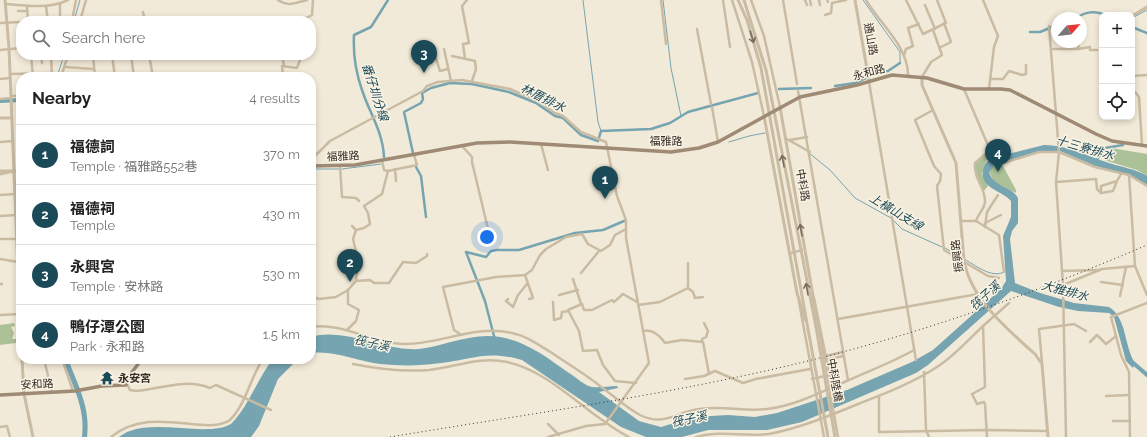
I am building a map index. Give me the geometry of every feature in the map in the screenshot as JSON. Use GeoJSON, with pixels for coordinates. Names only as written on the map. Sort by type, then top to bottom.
{"type":"FeatureCollection","features":[{"type":"Feature","properties":{"kind":"main road","name":"永和路"},"geometry":{"type":"LineString","coordinates":[[780,107],[800,97],[892,75],[908,75],[922,77],[964,89],[1001,89],[1015,92],[1108,139],[1147,146]]}},
{"type":"Feature","properties":{"kind":"main road","name":"福雅路"},"geometry":{"type":"LineString","coordinates":[[316,166],[340,168],[484,143],[606,147],[671,152],[699,148],[718,142],[780,107]]}},
{"type":"Feature","properties":{"kind":"main road"},"geometry":{"type":"LineString","coordinates":[[127,384],[130,376],[138,364]]}},
{"type":"Feature","properties":{"kind":"main road","name":"安和路"},"geometry":{"type":"LineString","coordinates":[[0,395],[74,391],[127,384]]}},
{"type":"Feature","properties":{"kind":"street"},"geometry":{"type":"LineString","coordinates":[[0,1],[5,0],[6,4],[16,194],[0,195]]}},
{"type":"Feature","properties":{"kind":"street"},"geometry":{"type":"LineString","coordinates":[[6,4],[46,6],[60,4],[68,0]]}},
{"type":"Feature","properties":{"kind":"street"},"geometry":{"type":"LineString","coordinates":[[73,16],[76,0]]}},
{"type":"Feature","properties":{"kind":"street"},"geometry":{"type":"LineString","coordinates":[[82,16],[86,0]]}},
{"type":"Feature","properties":{"kind":"street"},"geometry":{"type":"LineString","coordinates":[[278,0],[284,4],[290,5],[307,0]]}},
{"type":"Feature","properties":{"kind":"street"},"geometry":{"type":"LineString","coordinates":[[310,16],[312,15],[313,0]]}},
{"type":"Feature","properties":{"kind":"street"},"geometry":{"type":"LineString","coordinates":[[465,60],[463,44],[470,42],[462,6],[467,0]]}},
{"type":"Feature","properties":{"kind":"street"},"geometry":{"type":"LineString","coordinates":[[661,0],[666,44]]}},
{"type":"Feature","properties":{"kind":"street"},"geometry":{"type":"LineString","coordinates":[[723,0],[730,46]]}},
{"type":"Feature","properties":{"kind":"street"},"geometry":{"type":"LineString","coordinates":[[732,0],[752,62],[764,116],[824,437]]}},
{"type":"Feature","properties":{"kind":"street","name":"中科路"},"geometry":{"type":"LineString","coordinates":[[738,0],[747,20],[761,68],[808,329]]}},
{"type":"Feature","properties":{"kind":"street","name":"中科路"},"geometry":{"type":"LineString","coordinates":[[744,0],[764,62],[816,327]]}},
{"type":"Feature","properties":{"kind":"street","name":"中科路"},"geometry":{"type":"LineString","coordinates":[[751,0],[764,36],[780,107],[813,296],[817,304],[832,387]]}},
{"type":"Feature","properties":{"kind":"street"},"geometry":{"type":"LineString","coordinates":[[783,0],[797,84]]}},
{"type":"Feature","properties":{"kind":"street"},"geometry":{"type":"LineString","coordinates":[[805,0],[806,5]]}},
{"type":"Feature","properties":{"kind":"street"},"geometry":{"type":"LineString","coordinates":[[810,0],[811,5]]}},
{"type":"Feature","properties":{"kind":"street"},"geometry":{"type":"LineString","coordinates":[[819,0],[820,6]]}},
{"type":"Feature","properties":{"kind":"street"},"geometry":{"type":"LineString","coordinates":[[825,15],[831,13],[832,3],[846,0]]}},
{"type":"Feature","properties":{"kind":"street","name":"通山路"},"geometry":{"type":"LineString","coordinates":[[855,0],[869,81]]}},
{"type":"Feature","properties":{"kind":"street"},"geometry":{"type":"LineString","coordinates":[[866,0],[904,56],[908,67],[908,75]]}},
{"type":"Feature","properties":{"kind":"street"},"geometry":{"type":"LineString","coordinates":[[906,0],[923,34],[934,30],[944,23]]}},
{"type":"Feature","properties":{"kind":"street"},"geometry":{"type":"LineString","coordinates":[[937,0],[946,23],[944,23],[951,42],[939,48]]}},
{"type":"Feature","properties":{"kind":"street"},"geometry":{"type":"LineString","coordinates":[[983,0],[998,36],[994,47],[989,89]]}},
{"type":"Feature","properties":{"kind":"street"},"geometry":{"type":"LineString","coordinates":[[60,4],[60,16]]}},
{"type":"Feature","properties":{"kind":"street"},"geometry":{"type":"LineString","coordinates":[[922,77],[931,62],[942,55],[925,5]]}},
{"type":"Feature","properties":{"kind":"street"},"geometry":{"type":"LineString","coordinates":[[27,6],[28,16]]}},
{"type":"Feature","properties":{"kind":"street"},"geometry":{"type":"LineString","coordinates":[[46,6],[47,16]]}},
{"type":"Feature","properties":{"kind":"street"},"geometry":{"type":"LineString","coordinates":[[1135,14],[1147,7]]}},
{"type":"Feature","properties":{"kind":"street"},"geometry":{"type":"LineString","coordinates":[[18,11],[27,11]]}},
{"type":"Feature","properties":{"kind":"street"},"geometry":{"type":"LineString","coordinates":[[143,12],[144,16]]}},
{"type":"Feature","properties":{"kind":"street"},"geometry":{"type":"LineString","coordinates":[[0,23],[16,22]]}},
{"type":"Feature","properties":{"kind":"street"},"geometry":{"type":"LineString","coordinates":[[904,56],[906,49],[913,46],[908,28],[919,24]]}},
{"type":"Feature","properties":{"kind":"street"},"geometry":{"type":"LineString","coordinates":[[1049,26],[1059,152],[1056,182],[1063,285],[1066,437]]}},
{"type":"Feature","properties":{"kind":"street"},"geometry":{"type":"LineString","coordinates":[[698,29],[718,142]]}},
{"type":"Feature","properties":{"kind":"street"},"geometry":{"type":"LineString","coordinates":[[1052,49],[1078,49],[1090,47],[1090,50],[1097,50]]}},
{"type":"Feature","properties":{"kind":"street"},"geometry":{"type":"LineString","coordinates":[[0,50],[16,48]]}},
{"type":"Feature","properties":{"kind":"street"},"geometry":{"type":"LineString","coordinates":[[444,49],[451,80]]}},
{"type":"Feature","properties":{"kind":"street"},"geometry":{"type":"LineString","coordinates":[[434,52],[440,71],[448,69]]}},
{"type":"Feature","properties":{"kind":"street"},"geometry":{"type":"LineString","coordinates":[[452,56],[465,60],[474,60],[476,64],[472,81]]}},
{"type":"Feature","properties":{"kind":"street"},"geometry":{"type":"LineString","coordinates":[[32,60],[33,72]]}},
{"type":"Feature","properties":{"kind":"street"},"geometry":{"type":"LineString","coordinates":[[51,60],[52,72]]}},
{"type":"Feature","properties":{"kind":"street"},"geometry":{"type":"LineString","coordinates":[[63,72],[67,60]]}},
{"type":"Feature","properties":{"kind":"street"},"geometry":{"type":"LineString","coordinates":[[93,60],[94,72]]}},
{"type":"Feature","properties":{"kind":"street"},"geometry":{"type":"LineString","coordinates":[[113,60],[114,72]]}},
{"type":"Feature","properties":{"kind":"street"},"geometry":{"type":"LineString","coordinates":[[132,60],[133,72]]}},
{"type":"Feature","properties":{"kind":"street"},"geometry":{"type":"LineString","coordinates":[[151,60],[152,72]]}},
{"type":"Feature","properties":{"kind":"street"},"geometry":{"type":"LineString","coordinates":[[282,72],[282,66],[284,66],[283,60]]}},
{"type":"Feature","properties":{"kind":"street"},"geometry":{"type":"LineString","coordinates":[[284,66],[297,68],[300,60]]}},
{"type":"Feature","properties":{"kind":"street"},"geometry":{"type":"LineString","coordinates":[[990,79],[1003,79],[1009,72],[1022,76],[1026,74],[1026,65]]}},
{"type":"Feature","properties":{"kind":"street"},"geometry":{"type":"LineString","coordinates":[[65,67],[94,69]]}},
{"type":"Feature","properties":{"kind":"street"},"geometry":{"type":"LineString","coordinates":[[10,74],[16,74]]}},
{"type":"Feature","properties":{"kind":"street"},"geometry":{"type":"LineString","coordinates":[[1135,76],[1147,75]]}},
{"type":"Feature","properties":{"kind":"street","name":"振興路"},"geometry":{"type":"LineString","coordinates":[[922,77],[922,85],[956,163],[962,221],[964,261],[968,276],[978,294],[1035,354],[1042,364]]}},
{"type":"Feature","properties":{"kind":"street"},"geometry":{"type":"LineString","coordinates":[[0,79],[10,78]]}},
{"type":"Feature","properties":{"kind":"street"},"geometry":{"type":"LineString","coordinates":[[317,153],[330,141],[423,91],[427,86],[451,80],[472,81],[510,89],[539,102],[555,113],[563,116],[581,132],[606,141],[617,196],[626,220],[637,303],[649,363],[606,423],[586,426],[558,436],[548,437]]}},
{"type":"Feature","properties":{"kind":"street"},"geometry":{"type":"LineString","coordinates":[[869,81],[916,360]]}},
{"type":"Feature","properties":{"kind":"street"},"geometry":{"type":"LineString","coordinates":[[964,89],[990,150],[1000,164],[1039,152],[1059,152],[1095,167],[1129,175],[1147,186]]}},
{"type":"Feature","properties":{"kind":"street"},"geometry":{"type":"LineString","coordinates":[[798,91],[810,152],[848,380]]}},
{"type":"Feature","properties":{"kind":"street"},"geometry":{"type":"LineString","coordinates":[[1135,92],[1138,97],[1142,145]]}},
{"type":"Feature","properties":{"kind":"street"},"geometry":{"type":"LineString","coordinates":[[0,99],[16,98]]}},
{"type":"Feature","properties":{"kind":"street"},"geometry":{"type":"LineString","coordinates":[[933,110],[915,120],[934,166],[942,174],[937,186],[944,250],[988,276],[999,278]]}},
{"type":"Feature","properties":{"kind":"street"},"geometry":{"type":"LineString","coordinates":[[0,118],[12,118]]}},
{"type":"Feature","properties":{"kind":"street"},"geometry":{"type":"LineString","coordinates":[[790,140],[807,137]]}},
{"type":"Feature","properties":{"kind":"street"},"geometry":{"type":"LineString","coordinates":[[786,138],[810,152]]}},
{"type":"Feature","properties":{"kind":"street"},"geometry":{"type":"LineString","coordinates":[[0,142],[13,141]]}},
{"type":"Feature","properties":{"kind":"street"},"geometry":{"type":"LineString","coordinates":[[541,144],[548,170]]}},
{"type":"Feature","properties":{"kind":"street"},"geometry":{"type":"LineString","coordinates":[[462,146],[472,157],[488,229]]}},
{"type":"Feature","properties":{"kind":"street"},"geometry":{"type":"LineString","coordinates":[[976,221],[982,212],[985,200],[974,168],[975,163],[990,150]]}},
{"type":"Feature","properties":{"kind":"street"},"geometry":{"type":"LineString","coordinates":[[382,161],[384,170],[388,171],[417,165],[414,154]]}},
{"type":"Feature","properties":{"kind":"street"},"geometry":{"type":"LineString","coordinates":[[340,168],[342,197],[356,198],[358,201]]}},
{"type":"Feature","properties":{"kind":"street"},"geometry":{"type":"LineString","coordinates":[[395,169],[396,181]]}},
{"type":"Feature","properties":{"kind":"street"},"geometry":{"type":"LineString","coordinates":[[0,171],[14,172]]}},
{"type":"Feature","properties":{"kind":"street"},"geometry":{"type":"LineString","coordinates":[[356,230],[364,228],[370,224],[368,213],[364,206],[382,194],[388,171]]}},
{"type":"Feature","properties":{"kind":"street"},"geometry":{"type":"LineString","coordinates":[[0,174],[14,172]]}},
{"type":"Feature","properties":{"kind":"street"},"geometry":{"type":"LineString","coordinates":[[1056,182],[1096,179],[1096,189],[1101,193],[1112,191],[1121,174]]}},
{"type":"Feature","properties":{"kind":"street"},"geometry":{"type":"LineString","coordinates":[[1129,175],[1135,266],[1147,295]]}},
{"type":"Feature","properties":{"kind":"street"},"geometry":{"type":"LineString","coordinates":[[1101,193],[1101,186],[1117,180]]}},
{"type":"Feature","properties":{"kind":"street"},"geometry":{"type":"LineString","coordinates":[[985,225],[987,212],[998,195]]}},
{"type":"Feature","properties":{"kind":"street"},"geometry":{"type":"LineString","coordinates":[[0,216],[16,215]]}},
{"type":"Feature","properties":{"kind":"street"},"geometry":{"type":"LineString","coordinates":[[985,225],[1001,215]]}},
{"type":"Feature","properties":{"kind":"street"},"geometry":{"type":"LineString","coordinates":[[962,221],[976,221],[985,225],[999,235],[1004,272]]}},
{"type":"Feature","properties":{"kind":"street"},"geometry":{"type":"LineString","coordinates":[[352,226],[356,230]]}},
{"type":"Feature","properties":{"kind":"street"},"geometry":{"type":"LineString","coordinates":[[581,273],[599,251],[608,247],[615,235],[626,229]]}},
{"type":"Feature","properties":{"kind":"street"},"geometry":{"type":"LineString","coordinates":[[316,298],[324,299],[336,297],[348,290],[356,281],[358,260],[353,239],[356,230]]}},
{"type":"Feature","properties":{"kind":"street"},"geometry":{"type":"LineString","coordinates":[[460,334],[454,330],[443,287],[496,277],[525,275],[532,270],[542,252],[568,236],[582,234],[588,244],[599,251]]}},
{"type":"Feature","properties":{"kind":"street"},"geometry":{"type":"LineString","coordinates":[[0,239],[16,239]]}},
{"type":"Feature","properties":{"kind":"street"},"geometry":{"type":"LineString","coordinates":[[790,253],[805,250]]}},
{"type":"Feature","properties":{"kind":"street"},"geometry":{"type":"LineString","coordinates":[[356,281],[370,280],[374,283],[389,284],[403,262],[419,262],[427,256],[427,254]]}},
{"type":"Feature","properties":{"kind":"street"},"geometry":{"type":"LineString","coordinates":[[0,259],[16,262]]}},
{"type":"Feature","properties":{"kind":"street"},"geometry":{"type":"LineString","coordinates":[[688,264],[688,288]]}},
{"type":"Feature","properties":{"kind":"street"},"geometry":{"type":"LineString","coordinates":[[1062,271],[1102,270],[1135,266]]}},
{"type":"Feature","properties":{"kind":"street"},"geometry":{"type":"LineString","coordinates":[[1120,296],[1126,267]]}},
{"type":"Feature","properties":{"kind":"street"},"geometry":{"type":"LineString","coordinates":[[1063,285],[1102,270]]}},
{"type":"Feature","properties":{"kind":"street"},"geometry":{"type":"LineString","coordinates":[[525,275],[532,298],[529,299]]}},
{"type":"Feature","properties":{"kind":"street"},"geometry":{"type":"LineString","coordinates":[[573,279],[584,310],[589,311],[612,300],[614,302],[623,294],[637,303],[660,302],[688,288]]}},
{"type":"Feature","properties":{"kind":"street"},"geometry":{"type":"LineString","coordinates":[[1101,282],[1123,285]]}},
{"type":"Feature","properties":{"kind":"street"},"geometry":{"type":"LineString","coordinates":[[508,299],[506,301],[513,307],[518,295],[527,284]]}},
{"type":"Feature","properties":{"kind":"street"},"geometry":{"type":"LineString","coordinates":[[688,288],[693,292],[695,298],[703,297]]}},
{"type":"Feature","properties":{"kind":"street"},"geometry":{"type":"LineString","coordinates":[[347,330],[356,321],[359,310],[348,304],[348,290]]}},
{"type":"Feature","properties":{"kind":"street"},"geometry":{"type":"LineString","coordinates":[[559,295],[572,290],[578,290]]}},
{"type":"Feature","properties":{"kind":"street"},"geometry":{"type":"LineString","coordinates":[[838,318],[978,294]]}},
{"type":"Feature","properties":{"kind":"street"},"geometry":{"type":"LineString","coordinates":[[813,296],[816,327]]}},
{"type":"Feature","properties":{"kind":"street"},"geometry":{"type":"LineString","coordinates":[[813,296],[838,437]]}},
{"type":"Feature","properties":{"kind":"street"},"geometry":{"type":"LineString","coordinates":[[554,302],[553,319],[559,319],[562,312],[561,308]]}},
{"type":"Feature","properties":{"kind":"street"},"geometry":{"type":"LineString","coordinates":[[799,302],[808,329]]}},
{"type":"Feature","properties":{"kind":"street"},"geometry":{"type":"LineString","coordinates":[[696,437],[718,433],[754,435],[769,434],[837,413],[879,396],[945,361],[1009,303]]}},
{"type":"Feature","properties":{"kind":"street"},"geometry":{"type":"LineString","coordinates":[[1130,437],[1129,372],[1121,355],[1111,318],[1147,303]]}},
{"type":"Feature","properties":{"kind":"street"},"geometry":{"type":"LineString","coordinates":[[562,312],[569,311],[581,304]]}},
{"type":"Feature","properties":{"kind":"street"},"geometry":{"type":"LineString","coordinates":[[569,311],[578,331],[583,351],[597,350],[603,365],[615,381],[636,383]]}},
{"type":"Feature","properties":{"kind":"street"},"geometry":{"type":"LineString","coordinates":[[0,315],[16,314]]}},
{"type":"Feature","properties":{"kind":"street"},"geometry":{"type":"LineString","coordinates":[[704,323],[708,332],[706,337],[702,339],[702,342],[709,374]]}},
{"type":"Feature","properties":{"kind":"street"},"geometry":{"type":"LineString","coordinates":[[1048,437],[1039,329],[1074,324],[1086,331]]}},
{"type":"Feature","properties":{"kind":"street"},"geometry":{"type":"LineString","coordinates":[[316,327],[326,326],[347,330],[363,336],[402,344],[429,342],[460,334],[497,330],[526,338],[575,368],[621,404],[642,416],[665,420],[697,409],[709,407],[752,410],[779,408],[890,363],[914,350]]}},
{"type":"Feature","properties":{"kind":"street"},"geometry":{"type":"LineString","coordinates":[[983,326],[985,387],[972,394],[977,404],[984,402],[986,404],[987,437]]}},
{"type":"Feature","properties":{"kind":"street","name":"中科陸橋"},"geometry":{"type":"LineString","coordinates":[[816,327],[835,437]]}},
{"type":"Feature","properties":{"kind":"street","name":"中科陸橋"},"geometry":{"type":"LineString","coordinates":[[808,329],[828,437]]}},
{"type":"Feature","properties":{"kind":"street"},"geometry":{"type":"LineString","coordinates":[[643,331],[647,330],[655,333],[665,342],[682,340],[702,342]]}},
{"type":"Feature","properties":{"kind":"street"},"geometry":{"type":"LineString","coordinates":[[1090,342],[1097,335],[1106,344],[1116,336]]}},
{"type":"Feature","properties":{"kind":"street"},"geometry":{"type":"LineString","coordinates":[[826,356],[843,352]]}},
{"type":"Feature","properties":{"kind":"street"},"geometry":{"type":"LineString","coordinates":[[826,360],[843,356]]}},
{"type":"Feature","properties":{"kind":"street"},"geometry":{"type":"LineString","coordinates":[[353,364],[370,368],[429,370],[477,360],[507,362],[540,376],[566,393],[606,423],[629,437]]}},
{"type":"Feature","properties":{"kind":"street"},"geometry":{"type":"LineString","coordinates":[[22,364],[24,394],[33,437]]}},
{"type":"Feature","properties":{"kind":"street"},"geometry":{"type":"LineString","coordinates":[[45,364],[52,392]]}},
{"type":"Feature","properties":{"kind":"street"},"geometry":{"type":"LineString","coordinates":[[64,364],[74,391]]}},
{"type":"Feature","properties":{"kind":"street"},"geometry":{"type":"LineString","coordinates":[[215,429],[230,420],[245,398],[253,375],[260,364]]}},
{"type":"Feature","properties":{"kind":"street"},"geometry":{"type":"LineString","coordinates":[[685,379],[709,374],[714,371],[743,383],[756,379],[810,369]]}},
{"type":"Feature","properties":{"kind":"street"},"geometry":{"type":"LineString","coordinates":[[924,373],[927,432],[929,437]]}},
{"type":"Feature","properties":{"kind":"street"},"geometry":{"type":"LineString","coordinates":[[812,379],[830,375]]}},
{"type":"Feature","properties":{"kind":"street"},"geometry":{"type":"LineString","coordinates":[[127,384],[131,390],[136,391],[171,384],[197,383],[210,388],[216,385],[271,410]]}},
{"type":"Feature","properties":{"kind":"street"},"geometry":{"type":"LineString","coordinates":[[1106,396],[1130,395]]}},
{"type":"Feature","properties":{"kind":"street"},"geometry":{"type":"LineString","coordinates":[[879,396],[879,432],[986,430],[1047,431]]}},
{"type":"Feature","properties":{"kind":"street"},"geometry":{"type":"LineString","coordinates":[[1113,421],[1130,421]]}},
{"type":"Feature","properties":{"kind":"street"},"geometry":{"type":"LineString","coordinates":[[111,437],[128,427],[146,423],[168,424],[201,430]]}},
{"type":"Feature","properties":{"kind":"street"},"geometry":{"type":"LineString","coordinates":[[548,424],[558,436]]}},
{"type":"Feature","properties":{"kind":"street"},"geometry":{"type":"LineString","coordinates":[[0,427],[7,426],[10,437]]}},
{"type":"Feature","properties":{"kind":"green space"},"geometry":{"type":"Polygon","coordinates":[[[1111,148],[1147,154],[1147,176],[1137,170],[1104,160],[1111,148]]]}},
{"type":"Feature","properties":{"kind":"green space"},"geometry":{"type":"Polygon","coordinates":[[[990,150],[994,157],[986,161],[983,169],[990,170],[996,164],[1002,164],[1016,190],[1016,193],[994,182],[989,171],[983,171],[982,174],[988,186],[983,192],[976,175],[975,163],[990,150]]]}},
{"type":"Feature","properties":{"kind":"green space"},"geometry":{"type":"Polygon","coordinates":[[[14,323],[15,326],[11,327],[14,333],[12,339],[16,339],[16,343],[0,345],[0,325],[14,323]]]}},
{"type":"Feature","properties":{"kind":"water","name":"筏子溪"},"geometry":{"type":"Polygon","coordinates":[[[1044,145],[1052,145],[1069,149],[1147,176],[1147,185],[1129,175],[1095,166],[1060,151],[1039,152],[996,164],[989,172],[995,181],[1011,191],[1018,198],[1018,223],[1012,231],[1010,239],[1015,283],[1040,293],[1074,303],[1109,307],[1115,312],[1122,325],[1131,356],[1135,363],[1133,368],[1126,361],[1114,317],[1109,313],[1078,311],[1059,307],[1011,291],[928,365],[916,373],[802,422],[767,430],[708,430],[682,437],[646,437],[621,427],[522,360],[510,357],[481,356],[433,364],[395,365],[371,363],[346,356],[316,352],[316,336],[324,335],[352,337],[406,349],[419,349],[479,336],[500,337],[528,346],[589,386],[617,386],[618,388],[599,392],[639,421],[661,427],[694,417],[728,415],[755,417],[777,413],[847,390],[912,362],[933,350],[1001,289],[1006,281],[1003,236],[1011,217],[1011,201],[988,185],[985,181],[983,176],[983,168],[992,158],[1044,145]]]}},
{"type":"Feature","properties":{"kind":"water"},"geometry":{"type":"Polygon","coordinates":[[[65,364],[70,364],[83,397],[88,427],[87,437],[82,437],[82,416],[65,364]]]}},
{"type":"Feature","properties":{"kind":"water"},"geometry":{"type":"Polygon","coordinates":[[[269,364],[293,364],[278,379],[259,426],[251,437],[119,437],[129,431],[142,428],[169,427],[210,429],[222,428],[231,424],[243,409],[269,364]]]}},
{"type":"Feature","properties":{"kind":"waterway"},"geometry":{"type":"LineString","coordinates":[[75,16],[80,0]]}},
{"type":"Feature","properties":{"kind":"waterway","name":"番仔圳分線"},"geometry":{"type":"LineString","coordinates":[[384,157],[381,139],[358,77],[355,63],[354,35],[371,27],[388,0]]}},
{"type":"Feature","properties":{"kind":"waterway"},"geometry":{"type":"LineString","coordinates":[[583,0],[598,122],[601,131]]}},
{"type":"Feature","properties":{"kind":"waterway"},"geometry":{"type":"LineString","coordinates":[[663,0],[671,68],[681,116]]}},
{"type":"Feature","properties":{"kind":"waterway","name":"林厝排水"},"geometry":{"type":"LineString","coordinates":[[863,0],[900,52],[900,63]]}},
{"type":"Feature","properties":{"kind":"waterway"},"geometry":{"type":"LineString","coordinates":[[1135,16],[1147,10]]}},
{"type":"Feature","properties":{"kind":"waterway"},"geometry":{"type":"LineString","coordinates":[[1087,13],[1099,13]]}},
{"type":"Feature","properties":{"kind":"waterway"},"geometry":{"type":"LineString","coordinates":[[1030,32],[1040,32],[1051,27]]}},
{"type":"Feature","properties":{"kind":"waterway","name":"上橫山支線"},"geometry":{"type":"LineString","coordinates":[[1135,28],[1147,33]]}},
{"type":"Feature","properties":{"kind":"waterway"},"geometry":{"type":"LineString","coordinates":[[59,72],[62,60]]}},
{"type":"Feature","properties":{"kind":"waterway","name":"林厝排水"},"geometry":{"type":"LineString","coordinates":[[835,86],[855,83],[879,72],[888,71],[900,63]]}},
{"type":"Feature","properties":{"kind":"waterway","name":"林厝排水"},"geometry":{"type":"LineString","coordinates":[[413,153],[404,112],[421,103],[423,99],[422,93],[431,88],[450,83],[472,84],[509,92],[536,103],[555,116],[563,118],[581,135],[598,141],[601,131],[651,129],[670,123],[688,112],[758,93]]}},
{"type":"Feature","properties":{"kind":"waterway","name":"林厝排水"},"geometry":{"type":"LineString","coordinates":[[779,89],[811,88]]}},
{"type":"Feature","properties":{"kind":"waterway"},"geometry":{"type":"LineString","coordinates":[[0,101],[16,100]]}},
{"type":"Feature","properties":{"kind":"waterway","name":"上橫山支線"},"geometry":{"type":"LineString","coordinates":[[729,142],[765,133]]}},
{"type":"Feature","properties":{"kind":"waterway","name":"十三寮排水"},"geometry":{"type":"LineString","coordinates":[[1096,161],[1105,148],[1123,145]]}},
{"type":"Feature","properties":{"kind":"waterway","name":"上橫山支線"},"geometry":{"type":"LineString","coordinates":[[809,153],[830,170],[855,198],[891,218]]}},
{"type":"Feature","properties":{"kind":"waterway"},"geometry":{"type":"LineString","coordinates":[[342,169],[381,164]]}},
{"type":"Feature","properties":{"kind":"waterway"},"geometry":{"type":"LineString","coordinates":[[416,167],[421,176],[426,217]]}},
{"type":"Feature","properties":{"kind":"waterway"},"geometry":{"type":"LineString","coordinates":[[316,169],[339,169]]}},
{"type":"Feature","properties":{"kind":"waterway","name":"上橫山支線"},"geometry":{"type":"LineString","coordinates":[[893,220],[902,229],[942,247]]}},
{"type":"Feature","properties":{"kind":"waterway"},"geometry":{"type":"LineString","coordinates":[[495,340],[485,301],[466,252],[486,257],[491,251],[519,250],[575,233],[603,230],[624,221]]}},
{"type":"Feature","properties":{"kind":"waterway","name":"上橫山支線"},"geometry":{"type":"LineString","coordinates":[[945,248],[962,257]]}},
{"type":"Feature","properties":{"kind":"waterway","name":"上橫山支線"},"geometry":{"type":"LineString","coordinates":[[964,259],[989,273],[999,274],[1004,272]]}},
{"type":"Feature","properties":{"kind":"waterway","name":"大雅排水"},"geometry":{"type":"LineString","coordinates":[[1131,361],[1147,375]]}},
{"type":"Feature","properties":{"kind":"railway"},"geometry":{"type":"LineString","coordinates":[[390,437],[616,400],[784,367],[878,342],[995,305],[1147,245]]}},
{"type":"Feature","properties":{"kind":"place","name":"永興宮"},"geometry":{"type":"Point","coordinates":[424,73]}},
{"type":"Feature","properties":{"kind":"place","name":"鴨仔潭公園"},"geometry":{"type":"Point","coordinates":[998,172]}},
{"type":"Feature","properties":{"kind":"place","name":"福德詞"},"geometry":{"type":"Point","coordinates":[605,199]}},
{"type":"Feature","properties":{"kind":"place","name":"福德祠"},"geometry":{"type":"Point","coordinates":[350,282]}},
{"type":"Feature","properties":{"kind":"place","name":"永安宮"},"geometry":{"type":"Point","coordinates":[107,378]}}]}
